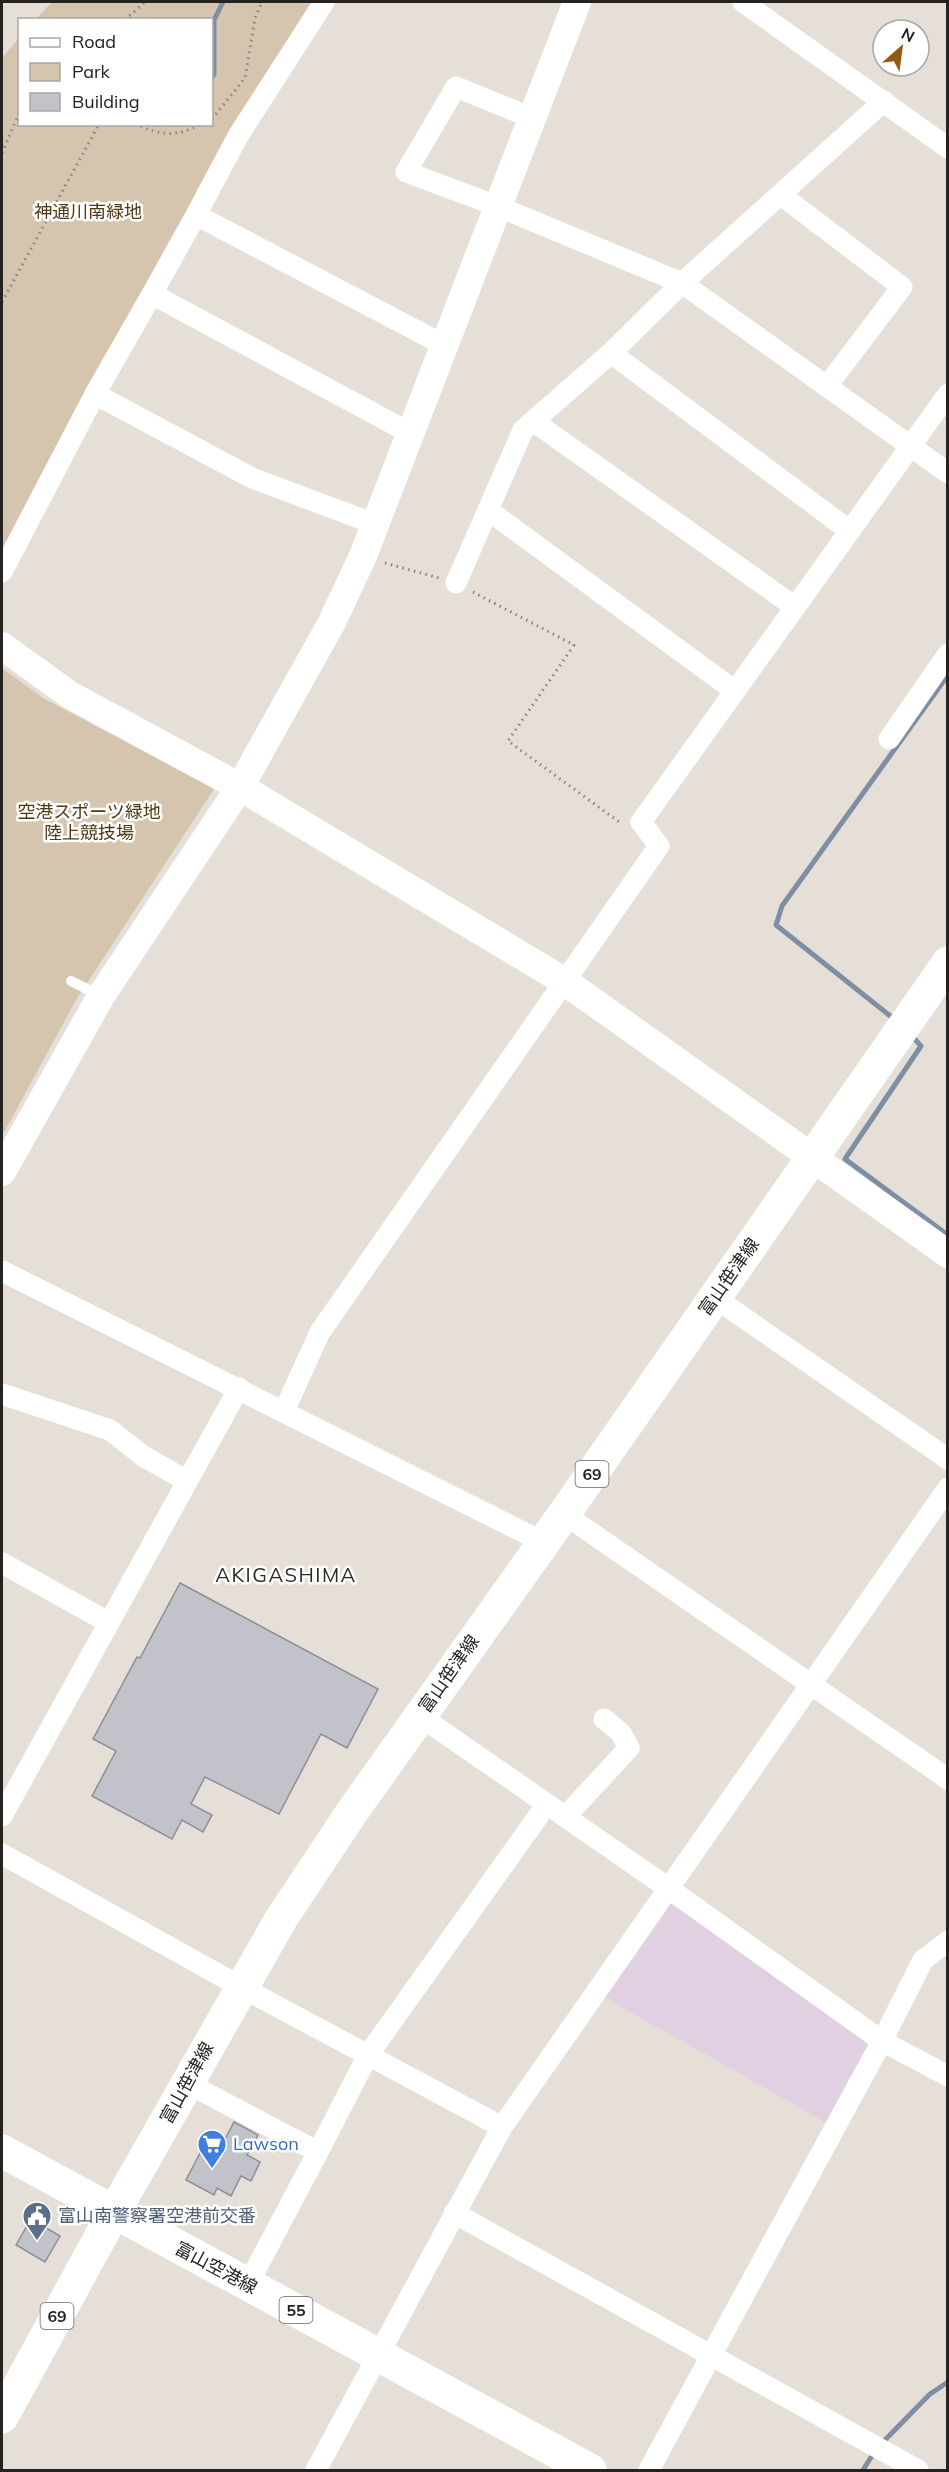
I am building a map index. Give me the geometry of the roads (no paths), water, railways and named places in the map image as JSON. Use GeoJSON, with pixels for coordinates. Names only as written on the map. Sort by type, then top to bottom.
{"type":"FeatureCollection","features":[{"type":"Feature","properties":{"kind":"main road","name":"富山笹津線"},"geometry":{"type":"LineString","coordinates":[[2,2417],[113,2214],[281,1919],[420,1716],[564,1514],[948,963]]}},
{"type":"Feature","properties":{"kind":"main road","name":"富山空港線"},"geometry":{"type":"LineString","coordinates":[[2,2151],[113,2214],[248,2284],[590,2470]]}},
{"type":"Feature","properties":{"kind":"street"},"geometry":{"type":"LineString","coordinates":[[2,572],[95,394],[238,136],[324,2]]}},
{"type":"Feature","properties":{"kind":"street"},"geometry":{"type":"LineString","coordinates":[[2,1172],[101,996],[240,787],[331,624],[363,556],[577,2]]}},
{"type":"Feature","properties":{"kind":"street"},"geometry":{"type":"LineString","coordinates":[[743,2],[766,8],[948,148]]}},
{"type":"Feature","properties":{"kind":"street"},"geometry":{"type":"LineString","coordinates":[[532,118],[456,87],[406,172],[497,206],[682,283],[948,473]]}},
{"type":"Feature","properties":{"kind":"street"},"geometry":{"type":"LineString","coordinates":[[456,583],[523,430],[611,353],[682,283],[884,101]]}},
{"type":"Feature","properties":{"kind":"street"},"geometry":{"type":"LineString","coordinates":[[781,195],[902,287],[827,386]]}},
{"type":"Feature","properties":{"kind":"street"},"geometry":{"type":"LineString","coordinates":[[196,215],[444,345]]}},
{"type":"Feature","properties":{"kind":"street"},"geometry":{"type":"LineString","coordinates":[[152,294],[410,433]]}},
{"type":"Feature","properties":{"kind":"street"},"geometry":{"type":"LineString","coordinates":[[611,353],[850,531]]}},
{"type":"Feature","properties":{"kind":"street"},"geometry":{"type":"LineString","coordinates":[[95,394],[252,478],[375,524]]}},
{"type":"Feature","properties":{"kind":"street"},"geometry":{"type":"LineString","coordinates":[[284,1411],[320,1332],[659,846],[641,822],[948,394]]}},
{"type":"Feature","properties":{"kind":"street"},"geometry":{"type":"LineString","coordinates":[[533,421],[795,607]]}},
{"type":"Feature","properties":{"kind":"street"},"geometry":{"type":"LineString","coordinates":[[488,510],[735,691]]}},
{"type":"Feature","properties":{"kind":"street"},"geometry":{"type":"LineString","coordinates":[[2,646],[70,695],[240,787],[564,981],[948,1254]]}},
{"type":"Feature","properties":{"kind":"street"},"geometry":{"type":"LineString","coordinates":[[889,739],[948,654]]}},
{"type":"Feature","properties":{"kind":"street"},"geometry":{"type":"LineString","coordinates":[[2,1270],[543,1542]]}},
{"type":"Feature","properties":{"kind":"street"},"geometry":{"type":"LineString","coordinates":[[715,1298],[948,1459]]}},
{"type":"Feature","properties":{"kind":"street"},"geometry":{"type":"LineString","coordinates":[[2,1816],[239,1388]]}},
{"type":"Feature","properties":{"kind":"street"},"geometry":{"type":"LineString","coordinates":[[2,1394],[110,1430],[143,1456],[187,1481]]}},
{"type":"Feature","properties":{"kind":"street"},"geometry":{"type":"LineString","coordinates":[[316,2470],[502,2127],[948,1488]]}},
{"type":"Feature","properties":{"kind":"street"},"geometry":{"type":"LineString","coordinates":[[564,1514],[948,1779]]}},
{"type":"Feature","properties":{"kind":"street"},"geometry":{"type":"LineString","coordinates":[[2,1563],[108,1622]]}},
{"type":"Feature","properties":{"kind":"street"},"geometry":{"type":"LineString","coordinates":[[420,1716],[668,1888],[882,2041],[948,2076]]}},
{"type":"Feature","properties":{"kind":"street"},"geometry":{"type":"LineString","coordinates":[[565,1817],[629,1748],[621,1733],[604,1719]]}},
{"type":"Feature","properties":{"kind":"street"},"geometry":{"type":"LineString","coordinates":[[248,2284],[368,2055],[547,1804]]}},
{"type":"Feature","properties":{"kind":"street"},"geometry":{"type":"LineString","coordinates":[[2,1854],[241,1987],[502,2127]]}},
{"type":"Feature","properties":{"kind":"street"},"geometry":{"type":"LineString","coordinates":[[649,2470],[882,2041],[923,1960],[948,1941]]}},
{"type":"Feature","properties":{"kind":"street"},"geometry":{"type":"LineString","coordinates":[[187,2083],[318,2152]]}},
{"type":"Feature","properties":{"kind":"street"},"geometry":{"type":"LineString","coordinates":[[454,2213],[918,2470]]}},
{"type":"Feature","properties":{"kind":"lane"},"geometry":{"type":"LineString","coordinates":[[71,981],[101,996]]}},
{"type":"Feature","properties":{"kind":"waterway"},"geometry":{"type":"LineString","coordinates":[[213,76],[214,20],[223,2]]}},
{"type":"Feature","properties":{"kind":"waterway"},"geometry":{"type":"LineString","coordinates":[[894,1019],[776,925],[782,906],[948,675]]}},
{"type":"Feature","properties":{"kind":"waterway"},"geometry":{"type":"LineString","coordinates":[[912,1036],[921,1046],[845,1159],[948,1235]]}},
{"type":"Feature","properties":{"kind":"waterway"},"geometry":{"type":"LineString","coordinates":[[881,2444],[930,2394],[948,2382]]}},
{"type":"Feature","properties":{"kind":"waterway"},"geometry":{"type":"LineString","coordinates":[[863,2470],[875,2451]]}},
{"type":"Feature","properties":{"kind":"place","name":"Lawson"},"geometry":{"type":"Point","coordinates":[212,2170]}},
{"type":"Feature","properties":{"kind":"place","name":"富山南警察署空港前交番"},"geometry":{"type":"Point","coordinates":[37,2242]}},
{"type":"Feature","properties":{"kind":"district","name":"AKIGASHIMA"},"geometry":{"type":"Point","coordinates":[286,1575]}},
{"type":"Feature","properties":{"kind":"park label","name":"神通川南緑地"},"geometry":{"type":"Point","coordinates":[88,212]}},
{"type":"Feature","properties":{"kind":"park label","name":"空港スポーツ緑地 陸上競技場"},"geometry":{"type":"Point","coordinates":[89,822]}}]}
